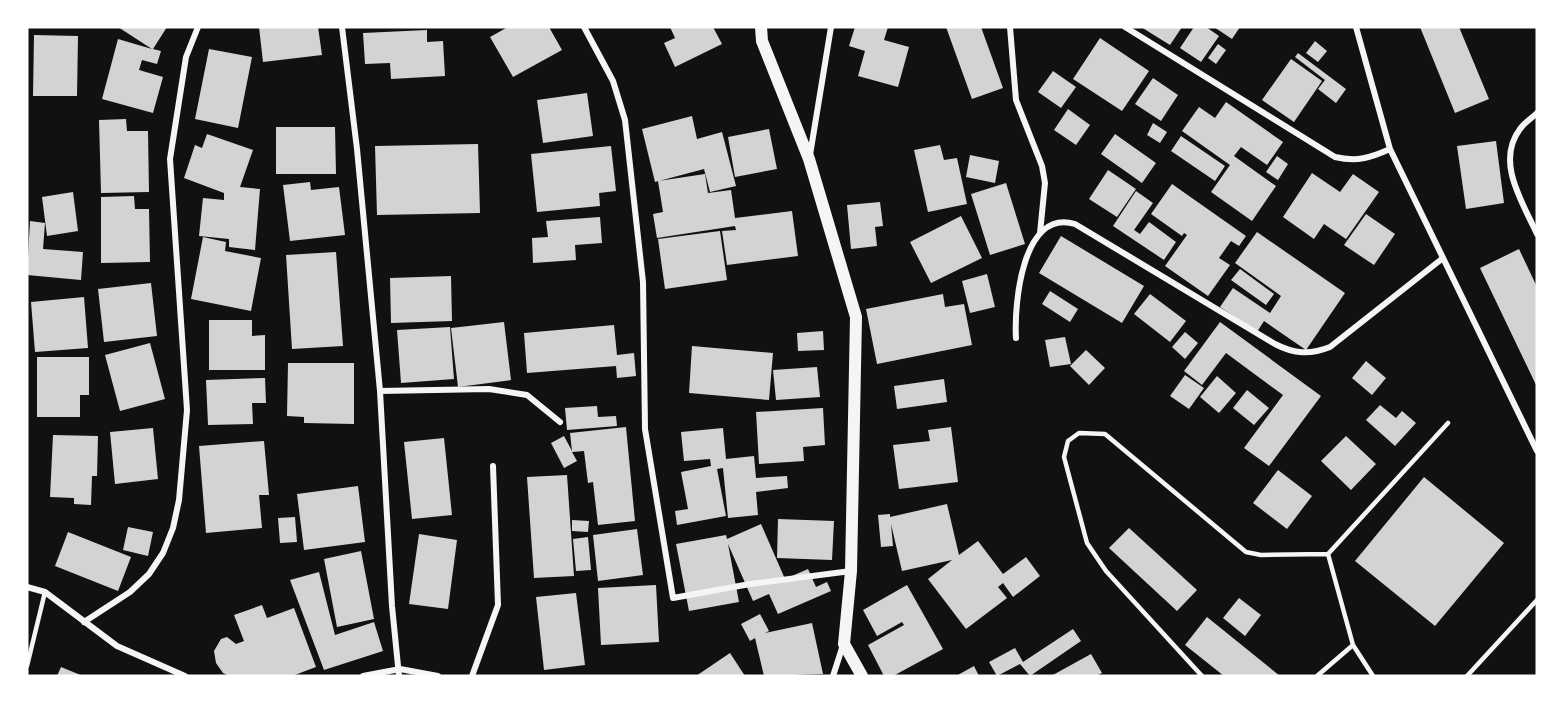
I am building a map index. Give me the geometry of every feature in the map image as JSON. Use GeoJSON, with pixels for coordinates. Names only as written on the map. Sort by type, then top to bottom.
{"type":"FeatureCollection","features":[{"type":"Feature","properties":{"kind":"main road"},"geometry":{"type":"LineString","coordinates":[[761,27],[762,40],[809,159],[856,317],[851,571],[844,644],[862,676]]}},
{"type":"Feature","properties":{"kind":"street"},"geometry":{"type":"LineString","coordinates":[[84,622],[130,592],[149,574],[166,545],[179,500],[187,410],[170,159],[186,57],[198,27]]}},
{"type":"Feature","properties":{"kind":"street"},"geometry":{"type":"LineString","coordinates":[[342,27],[357,149],[380,391],[392,606],[399,673]]}},
{"type":"Feature","properties":{"kind":"street"},"geometry":{"type":"LineString","coordinates":[[584,27],[613,81],[625,120],[642,282],[645,429],[673,598],[750,584],[851,571]]}},
{"type":"Feature","properties":{"kind":"street"},"geometry":{"type":"LineString","coordinates":[[754,27],[762,40]]}},
{"type":"Feature","properties":{"kind":"street"},"geometry":{"type":"LineString","coordinates":[[809,159],[831,27]]}},
{"type":"Feature","properties":{"kind":"street"},"geometry":{"type":"LineString","coordinates":[[1010,27],[1016,100],[1042,166],[1045,183],[1041,233],[1031,250],[1018,285],[1015,309],[1016,338]]}},
{"type":"Feature","properties":{"kind":"street"},"geometry":{"type":"LineString","coordinates":[[1125,27],[1335,157],[1362,160],[1390,149]]}},
{"type":"Feature","properties":{"kind":"street"},"geometry":{"type":"LineString","coordinates":[[1356,27],[1390,149],[1537,451]]}},
{"type":"Feature","properties":{"kind":"street"},"geometry":{"type":"LineString","coordinates":[[1537,113],[1520,128],[1514,140],[1510,163],[1514,184],[1537,234]]}},
{"type":"Feature","properties":{"kind":"street"},"geometry":{"type":"LineString","coordinates":[[1041,233],[1060,222],[1075,224],[1285,350],[1307,353],[1330,347],[1340,341],[1443,258]]}},
{"type":"Feature","properties":{"kind":"street"},"geometry":{"type":"LineString","coordinates":[[380,391],[489,388],[527,395],[560,422]]}},
{"type":"Feature","properties":{"kind":"street"},"geometry":{"type":"LineString","coordinates":[[472,676],[498,604],[493,466]]}},
{"type":"Feature","properties":{"kind":"street"},"geometry":{"type":"LineString","coordinates":[[27,588],[45,592],[117,646],[186,676]]}},
{"type":"Feature","properties":{"kind":"street"},"geometry":{"type":"LineString","coordinates":[[832,676],[844,644]]}},
{"type":"Feature","properties":{"kind":"street"},"geometry":{"type":"LineString","coordinates":[[363,676],[399,673],[438,676]]}},
{"type":"Feature","properties":{"kind":"lane"},"geometry":{"type":"LineString","coordinates":[[1202,676],[1106,571],[1087,543],[1064,457],[1068,441],[1078,433],[1105,434],[1246,552],[1261,555],[1328,554],[1448,423]]}},
{"type":"Feature","properties":{"kind":"lane"},"geometry":{"type":"LineString","coordinates":[[1328,554],[1353,645],[1373,676]]}},
{"type":"Feature","properties":{"kind":"lane"},"geometry":{"type":"LineString","coordinates":[[27,666],[45,592]]}},
{"type":"Feature","properties":{"kind":"lane"},"geometry":{"type":"LineString","coordinates":[[1467,676],[1537,600]]}},
{"type":"Feature","properties":{"kind":"lane"},"geometry":{"type":"LineString","coordinates":[[1317,676],[1353,645]]}},
{"type":"Feature","properties":{"kind":"building"},"geometry":{"type":"Polygon","coordinates":[[[118,27],[167,27],[153,49],[161,51],[157,64],[142,60],[139,70],[163,77],[153,113],[102,99],[118,39],[152,49],[118,27]]]}},
{"type":"Feature","properties":{"kind":"building"},"geometry":{"type":"Polygon","coordinates":[[[259,27],[318,27],[322,55],[263,62],[259,27]]]}},
{"type":"Feature","properties":{"kind":"building"},"geometry":{"type":"Polygon","coordinates":[[[508,27],[549,27],[562,50],[513,77],[490,37],[508,27]]]}},
{"type":"Feature","properties":{"kind":"building"},"geometry":{"type":"Polygon","coordinates":[[[670,27],[713,27],[722,44],[675,67],[664,43],[675,38],[670,27]]]}},
{"type":"Feature","properties":{"kind":"building"},"geometry":{"type":"Polygon","coordinates":[[[855,27],[888,27],[884,40],[909,47],[898,87],[858,76],[865,51],[849,46],[855,27]]]}},
{"type":"Feature","properties":{"kind":"building"},"geometry":{"type":"Polygon","coordinates":[[[946,27],[981,27],[1003,88],[972,99],[946,27]]]}},
{"type":"Feature","properties":{"kind":"building"},"geometry":{"type":"Polygon","coordinates":[[[1141,27],[1182,27],[1170,45],[1141,27]]]}},
{"type":"Feature","properties":{"kind":"building"},"geometry":{"type":"Polygon","coordinates":[[[1194,27],[1206,27],[1219,36],[1201,62],[1180,48],[1194,27]]]}},
{"type":"Feature","properties":{"kind":"building"},"geometry":{"type":"Polygon","coordinates":[[[1214,27],[1240,27],[1232,39],[1214,27]]]}},
{"type":"Feature","properties":{"kind":"building"},"geometry":{"type":"Polygon","coordinates":[[[1420,27],[1459,27],[1489,99],[1455,113],[1420,27]]]}},
{"type":"Feature","properties":{"kind":"building"},"geometry":{"type":"Polygon","coordinates":[[[427,30],[427,42],[443,41],[445,76],[391,79],[390,63],[365,64],[363,33],[427,30]]]}},
{"type":"Feature","properties":{"kind":"building"},"geometry":{"type":"Polygon","coordinates":[[[34,35],[78,36],[77,96],[33,96],[34,35]]]}},
{"type":"Feature","properties":{"kind":"building"},"geometry":{"type":"Polygon","coordinates":[[[1100,38],[1149,71],[1122,111],[1073,79],[1100,38]]]}},
{"type":"Feature","properties":{"kind":"building"},"geometry":{"type":"Polygon","coordinates":[[[1315,41],[1327,51],[1318,62],[1306,53],[1315,41]]]}},
{"type":"Feature","properties":{"kind":"building"},"geometry":{"type":"Polygon","coordinates":[[[1218,44],[1226,50],[1216,64],[1208,58],[1218,44]]]}},
{"type":"Feature","properties":{"kind":"building"},"geometry":{"type":"Polygon","coordinates":[[[209,49],[252,57],[238,128],[195,119],[209,49]]]}},
{"type":"Feature","properties":{"kind":"building"},"geometry":{"type":"Polygon","coordinates":[[[1298,53],[1346,89],[1336,103],[1318,89],[1325,80],[1295,57],[1298,53]]]}},
{"type":"Feature","properties":{"kind":"building"},"geometry":{"type":"Polygon","coordinates":[[[1291,59],[1322,81],[1294,122],[1262,100],[1291,59]]]}},
{"type":"Feature","properties":{"kind":"building"},"geometry":{"type":"Polygon","coordinates":[[[1053,71],[1076,87],[1061,108],[1038,92],[1053,71]]]}},
{"type":"Feature","properties":{"kind":"building"},"geometry":{"type":"Polygon","coordinates":[[[1153,78],[1178,95],[1161,121],[1135,104],[1153,78]]]}},
{"type":"Feature","properties":{"kind":"building"},"geometry":{"type":"Polygon","coordinates":[[[587,93],[593,136],[543,143],[537,100],[587,93]]]}},
{"type":"Feature","properties":{"kind":"building"},"geometry":{"type":"Polygon","coordinates":[[[1226,102],[1283,142],[1267,165],[1241,147],[1234,156],[1276,186],[1252,221],[1211,192],[1230,165],[1182,131],[1199,107],[1215,118],[1226,102]]]}},
{"type":"Feature","properties":{"kind":"building"},"geometry":{"type":"Polygon","coordinates":[[[1068,109],[1090,125],[1076,145],[1054,130],[1068,109]]]}},
{"type":"Feature","properties":{"kind":"building"},"geometry":{"type":"Polygon","coordinates":[[[692,116],[697,139],[722,132],[736,186],[710,192],[704,169],[655,182],[642,129],[692,116]]]}},
{"type":"Feature","properties":{"kind":"building"},"geometry":{"type":"Polygon","coordinates":[[[126,119],[127,131],[148,131],[149,192],[101,193],[99,120],[126,119]]]}},
{"type":"Feature","properties":{"kind":"building"},"geometry":{"type":"Polygon","coordinates":[[[1153,123],[1167,132],[1160,143],[1147,135],[1153,123]]]}},
{"type":"Feature","properties":{"kind":"building"},"geometry":{"type":"Polygon","coordinates":[[[276,127],[335,127],[336,174],[276,174],[276,127]]]}},
{"type":"Feature","properties":{"kind":"building"},"geometry":{"type":"Polygon","coordinates":[[[769,129],[777,169],[735,177],[728,137],[769,129]]]}},
{"type":"Feature","properties":{"kind":"building"},"geometry":{"type":"Polygon","coordinates":[[[207,134],[253,150],[240,187],[260,189],[255,250],[229,247],[229,239],[199,236],[203,198],[224,200],[224,193],[184,178],[195,145],[202,148],[207,134]]]}},
{"type":"Feature","properties":{"kind":"building"},"geometry":{"type":"Polygon","coordinates":[[[1115,134],[1156,163],[1142,183],[1101,154],[1115,134]]]}},
{"type":"Feature","properties":{"kind":"building"},"geometry":{"type":"Polygon","coordinates":[[[1181,136],[1225,166],[1215,181],[1171,151],[1181,136]]]}},
{"type":"Feature","properties":{"kind":"building"},"geometry":{"type":"Polygon","coordinates":[[[1496,141],[1504,203],[1466,209],[1457,146],[1496,141]]]}},
{"type":"Feature","properties":{"kind":"building"},"geometry":{"type":"Polygon","coordinates":[[[478,144],[480,213],[377,215],[375,146],[478,144]]]}},
{"type":"Feature","properties":{"kind":"building"},"geometry":{"type":"Polygon","coordinates":[[[940,145],[944,160],[957,158],[967,204],[928,212],[914,150],[940,145]]]}},
{"type":"Feature","properties":{"kind":"building"},"geometry":{"type":"Polygon","coordinates":[[[611,146],[616,191],[599,193],[600,206],[537,212],[531,154],[611,146]]]}},
{"type":"Feature","properties":{"kind":"building"},"geometry":{"type":"Polygon","coordinates":[[[970,155],[999,161],[995,183],[966,177],[970,155]]]}},
{"type":"Feature","properties":{"kind":"building"},"geometry":{"type":"Polygon","coordinates":[[[1277,156],[1288,164],[1278,180],[1266,172],[1277,156]]]}},
{"type":"Feature","properties":{"kind":"building"},"geometry":{"type":"Polygon","coordinates":[[[1108,170],[1136,189],[1117,217],[1089,199],[1108,170]]]}},
{"type":"Feature","properties":{"kind":"building"},"geometry":{"type":"Polygon","coordinates":[[[1312,173],[1340,192],[1353,174],[1379,192],[1346,239],[1324,224],[1314,239],[1283,217],[1312,173]]]}},
{"type":"Feature","properties":{"kind":"building"},"geometry":{"type":"Polygon","coordinates":[[[705,174],[708,193],[731,190],[735,218],[792,211],[798,256],[727,265],[722,231],[736,230],[735,226],[657,238],[653,214],[663,212],[658,181],[705,174]]]}},
{"type":"Feature","properties":{"kind":"building"},"geometry":{"type":"Polygon","coordinates":[[[310,182],[311,190],[339,187],[345,235],[290,241],[283,185],[310,182]]]}},
{"type":"Feature","properties":{"kind":"building"},"geometry":{"type":"Polygon","coordinates":[[[1006,183],[1025,244],[990,255],[971,194],[1006,183]]]}},
{"type":"Feature","properties":{"kind":"building"},"geometry":{"type":"Polygon","coordinates":[[[1172,184],[1246,236],[1239,246],[1231,241],[1219,258],[1230,265],[1208,296],[1165,266],[1187,235],[1184,233],[1182,236],[1151,214],[1172,184]]]}},
{"type":"Feature","properties":{"kind":"building"},"geometry":{"type":"Polygon","coordinates":[[[1136,191],[1153,203],[1134,230],[1140,234],[1149,222],[1176,242],[1164,260],[1113,226],[1136,191]]]}},
{"type":"Feature","properties":{"kind":"building"},"geometry":{"type":"Polygon","coordinates":[[[73,192],[78,231],[47,236],[42,197],[73,192]]]}},
{"type":"Feature","properties":{"kind":"building"},"geometry":{"type":"Polygon","coordinates":[[[134,196],[135,209],[149,209],[150,262],[101,263],[101,197],[134,196]]]}},
{"type":"Feature","properties":{"kind":"building"},"geometry":{"type":"Polygon","coordinates":[[[880,202],[883,226],[875,227],[877,246],[851,249],[847,205],[880,202]]]}},
{"type":"Feature","properties":{"kind":"building"},"geometry":{"type":"Polygon","coordinates":[[[1366,214],[1395,234],[1374,265],[1344,245],[1366,214]]]}},
{"type":"Feature","properties":{"kind":"building"},"geometry":{"type":"Polygon","coordinates":[[[961,216],[982,258],[931,283],[910,242],[961,216]]]}},
{"type":"Feature","properties":{"kind":"building"},"geometry":{"type":"Polygon","coordinates":[[[600,217],[602,243],[575,245],[576,260],[533,263],[532,238],[548,237],[546,221],[600,217]]]}},
{"type":"Feature","properties":{"kind":"building"},"geometry":{"type":"Polygon","coordinates":[[[30,221],[45,223],[43,249],[83,252],[81,280],[27,275],[30,221]]]}},
{"type":"Feature","properties":{"kind":"building"},"geometry":{"type":"Polygon","coordinates":[[[720,231],[727,280],[665,289],[658,239],[720,231]]]}},
{"type":"Feature","properties":{"kind":"building"},"geometry":{"type":"Polygon","coordinates":[[[1257,232],[1345,293],[1306,350],[1264,321],[1257,332],[1220,307],[1233,288],[1270,313],[1281,296],[1235,263],[1257,232]]]}},
{"type":"Feature","properties":{"kind":"building"},"geometry":{"type":"Polygon","coordinates":[[[1061,236],[1144,286],[1122,323],[1039,273],[1061,236]]]}},
{"type":"Feature","properties":{"kind":"building"},"geometry":{"type":"Polygon","coordinates":[[[203,237],[226,242],[225,251],[261,258],[251,311],[191,299],[203,237]]]}},
{"type":"Feature","properties":{"kind":"building"},"geometry":{"type":"Polygon","coordinates":[[[1519,249],[1537,287],[1537,387],[1480,268],[1519,249]]]}},
{"type":"Feature","properties":{"kind":"building"},"geometry":{"type":"Polygon","coordinates":[[[336,252],[343,346],[292,349],[286,255],[336,252]]]}},
{"type":"Feature","properties":{"kind":"building"},"geometry":{"type":"Polygon","coordinates":[[[1240,269],[1274,294],[1266,305],[1231,280],[1240,269]]]}},
{"type":"Feature","properties":{"kind":"building"},"geometry":{"type":"Polygon","coordinates":[[[987,274],[995,307],[970,313],[962,281],[987,274]]]}},
{"type":"Feature","properties":{"kind":"building"},"geometry":{"type":"Polygon","coordinates":[[[451,276],[452,321],[391,323],[390,278],[451,276]]]}},
{"type":"Feature","properties":{"kind":"building"},"geometry":{"type":"Polygon","coordinates":[[[151,283],[157,336],[104,342],[98,289],[151,283]]]}},
{"type":"Feature","properties":{"kind":"building"},"geometry":{"type":"Polygon","coordinates":[[[1050,291],[1078,309],[1070,322],[1042,304],[1050,291]]]}},
{"type":"Feature","properties":{"kind":"building"},"geometry":{"type":"Polygon","coordinates":[[[943,294],[945,307],[964,304],[972,345],[877,364],[866,309],[943,294]]]}},
{"type":"Feature","properties":{"kind":"building"},"geometry":{"type":"Polygon","coordinates":[[[1150,294],[1186,321],[1170,342],[1134,314],[1150,294]]]}},
{"type":"Feature","properties":{"kind":"building"},"geometry":{"type":"Polygon","coordinates":[[[84,297],[88,348],[35,352],[31,302],[84,297]]]}},
{"type":"Feature","properties":{"kind":"building"},"geometry":{"type":"Polygon","coordinates":[[[209,320],[252,320],[252,336],[265,335],[265,370],[209,370],[209,320]]]}},
{"type":"Feature","properties":{"kind":"building"},"geometry":{"type":"Polygon","coordinates":[[[504,322],[511,380],[458,387],[451,328],[504,322]]]}},
{"type":"Feature","properties":{"kind":"building"},"geometry":{"type":"Polygon","coordinates":[[[1220,322],[1321,396],[1269,466],[1244,448],[1283,395],[1226,353],[1202,385],[1184,371],[1220,322]]]}},
{"type":"Feature","properties":{"kind":"building"},"geometry":{"type":"Polygon","coordinates":[[[614,325],[617,355],[634,353],[636,376],[617,378],[616,366],[527,373],[524,333],[614,325]]]}},
{"type":"Feature","properties":{"kind":"building"},"geometry":{"type":"Polygon","coordinates":[[[450,327],[454,379],[401,383],[397,330],[450,327]]]}},
{"type":"Feature","properties":{"kind":"building"},"geometry":{"type":"Polygon","coordinates":[[[823,331],[824,350],[798,351],[797,333],[823,331]]]}},
{"type":"Feature","properties":{"kind":"building"},"geometry":{"type":"Polygon","coordinates":[[[1185,332],[1198,343],[1185,359],[1172,347],[1185,332]]]}},
{"type":"Feature","properties":{"kind":"building"},"geometry":{"type":"Polygon","coordinates":[[[1065,337],[1071,364],[1050,367],[1045,340],[1065,337]]]}},
{"type":"Feature","properties":{"kind":"building"},"geometry":{"type":"Polygon","coordinates":[[[150,343],[165,399],[120,411],[105,355],[150,343]]]}},
{"type":"Feature","properties":{"kind":"building"},"geometry":{"type":"Polygon","coordinates":[[[692,346],[773,353],[769,400],[689,393],[692,346]]]}},
{"type":"Feature","properties":{"kind":"building"},"geometry":{"type":"Polygon","coordinates":[[[1086,350],[1105,368],[1089,385],[1070,366],[1086,350]]]}},
{"type":"Feature","properties":{"kind":"building"},"geometry":{"type":"Polygon","coordinates":[[[37,357],[89,357],[89,395],[80,395],[80,417],[37,417],[37,357]]]}},
{"type":"Feature","properties":{"kind":"building"},"geometry":{"type":"Polygon","coordinates":[[[1366,361],[1386,378],[1372,395],[1352,378],[1366,361]]]}},
{"type":"Feature","properties":{"kind":"building"},"geometry":{"type":"Polygon","coordinates":[[[288,363],[354,363],[354,424],[304,423],[304,417],[287,416],[288,363]]]}},
{"type":"Feature","properties":{"kind":"building"},"geometry":{"type":"Polygon","coordinates":[[[817,367],[820,397],[776,400],[773,370],[817,367]]]}},
{"type":"Feature","properties":{"kind":"building"},"geometry":{"type":"Polygon","coordinates":[[[1185,375],[1204,388],[1189,409],[1170,396],[1185,375]]]}},
{"type":"Feature","properties":{"kind":"building"},"geometry":{"type":"Polygon","coordinates":[[[1217,376],[1236,393],[1219,413],[1200,397],[1217,376]]]}},
{"type":"Feature","properties":{"kind":"building"},"geometry":{"type":"Polygon","coordinates":[[[265,378],[266,403],[252,403],[253,424],[208,425],[206,380],[265,378]]]}},
{"type":"Feature","properties":{"kind":"building"},"geometry":{"type":"Polygon","coordinates":[[[944,379],[947,402],[897,409],[894,386],[944,379]]]}},
{"type":"Feature","properties":{"kind":"building"},"geometry":{"type":"Polygon","coordinates":[[[1247,390],[1269,408],[1254,425],[1233,408],[1247,390]]]}},
{"type":"Feature","properties":{"kind":"building"},"geometry":{"type":"Polygon","coordinates":[[[1380,405],[1396,418],[1402,411],[1416,423],[1395,446],[1366,420],[1380,405]]]}},
{"type":"Feature","properties":{"kind":"building"},"geometry":{"type":"Polygon","coordinates":[[[597,406],[598,417],[616,416],[617,426],[567,430],[565,408],[597,406]]]}},
{"type":"Feature","properties":{"kind":"building"},"geometry":{"type":"Polygon","coordinates":[[[823,408],[825,445],[803,447],[804,461],[759,464],[756,412],[823,408]]]}},
{"type":"Feature","properties":{"kind":"building"},"geometry":{"type":"Polygon","coordinates":[[[626,427],[635,521],[598,525],[593,482],[588,483],[584,451],[572,452],[577,461],[564,468],[551,443],[564,436],[572,451],[570,433],[626,427]]]}},
{"type":"Feature","properties":{"kind":"building"},"geometry":{"type":"Polygon","coordinates":[[[951,427],[958,482],[899,489],[893,445],[930,441],[928,430],[951,427]]]}},
{"type":"Feature","properties":{"kind":"building"},"geometry":{"type":"Polygon","coordinates":[[[153,428],[158,479],[115,484],[110,432],[153,428]]]}},
{"type":"Feature","properties":{"kind":"building"},"geometry":{"type":"Polygon","coordinates":[[[723,428],[726,459],[754,456],[756,478],[787,476],[788,488],[756,492],[758,515],[728,518],[723,468],[717,469],[726,516],[677,525],[675,511],[688,509],[681,472],[711,466],[710,459],[684,461],[681,432],[723,428]]]}},
{"type":"Feature","properties":{"kind":"building"},"geometry":{"type":"Polygon","coordinates":[[[53,435],[98,436],[97,476],[92,476],[91,505],[74,504],[74,498],[50,497],[53,435]]]}},
{"type":"Feature","properties":{"kind":"building"},"geometry":{"type":"Polygon","coordinates":[[[1346,436],[1376,464],[1351,490],[1321,461],[1346,436]]]}},
{"type":"Feature","properties":{"kind":"building"},"geometry":{"type":"Polygon","coordinates":[[[444,438],[452,515],[412,519],[404,442],[444,438]]]}},
{"type":"Feature","properties":{"kind":"building"},"geometry":{"type":"Polygon","coordinates":[[[264,441],[269,495],[259,495],[262,528],[206,533],[199,446],[264,441]]]}},
{"type":"Feature","properties":{"kind":"building"},"geometry":{"type":"Polygon","coordinates":[[[1278,470],[1312,496],[1287,529],[1253,503],[1278,470]]]}},
{"type":"Feature","properties":{"kind":"building"},"geometry":{"type":"Polygon","coordinates":[[[567,475],[574,576],[534,578],[527,477],[567,475]]]}},
{"type":"Feature","properties":{"kind":"building"},"geometry":{"type":"Polygon","coordinates":[[[1424,477],[1504,543],[1435,626],[1355,561],[1424,477]]]}},
{"type":"Feature","properties":{"kind":"building"},"geometry":{"type":"Polygon","coordinates":[[[358,486],[365,542],[304,550],[297,494],[358,486]]]}},
{"type":"Feature","properties":{"kind":"building"},"geometry":{"type":"Polygon","coordinates":[[[947,504],[959,555],[978,541],[1003,574],[1026,557],[1040,576],[1013,597],[1003,583],[998,587],[1007,598],[966,629],[928,579],[952,560],[902,571],[891,524],[893,546],[881,547],[878,515],[890,514],[890,517],[947,504]]]}},
{"type":"Feature","properties":{"kind":"building"},"geometry":{"type":"Polygon","coordinates":[[[295,517],[297,542],[280,543],[278,518],[295,517]]]}},
{"type":"Feature","properties":{"kind":"building"},"geometry":{"type":"Polygon","coordinates":[[[778,519],[834,521],[832,560],[777,558],[778,519]]]}},
{"type":"Feature","properties":{"kind":"building"},"geometry":{"type":"Polygon","coordinates":[[[572,520],[589,521],[588,532],[572,531],[572,520]]]}},
{"type":"Feature","properties":{"kind":"building"},"geometry":{"type":"Polygon","coordinates":[[[761,524],[785,579],[808,569],[816,587],[827,582],[831,591],[778,614],[769,594],[753,601],[728,544],[739,602],[689,611],[676,544],[726,535],[727,539],[761,524]]]}},
{"type":"Feature","properties":{"kind":"building"},"geometry":{"type":"Polygon","coordinates":[[[128,527],[153,532],[148,556],[123,550],[128,527]]]}},
{"type":"Feature","properties":{"kind":"building"},"geometry":{"type":"Polygon","coordinates":[[[1129,528],[1197,590],[1177,611],[1109,548],[1129,528]]]}},
{"type":"Feature","properties":{"kind":"building"},"geometry":{"type":"Polygon","coordinates":[[[637,529],[643,575],[598,581],[593,535],[637,529]]]}},
{"type":"Feature","properties":{"kind":"building"},"geometry":{"type":"Polygon","coordinates":[[[68,532],[131,557],[118,591],[55,566],[68,532]]]}},
{"type":"Feature","properties":{"kind":"building"},"geometry":{"type":"Polygon","coordinates":[[[419,534],[457,540],[448,609],[409,604],[419,534]]]}},
{"type":"Feature","properties":{"kind":"building"},"geometry":{"type":"Polygon","coordinates":[[[588,537],[591,570],[576,571],[573,539],[588,537]]]}},
{"type":"Feature","properties":{"kind":"building"},"geometry":{"type":"Polygon","coordinates":[[[361,551],[374,619],[337,627],[324,559],[361,551]]]}},
{"type":"Feature","properties":{"kind":"building"},"geometry":{"type":"Polygon","coordinates":[[[319,572],[335,635],[374,622],[383,651],[324,670],[290,580],[319,572]]]}},
{"type":"Feature","properties":{"kind":"building"},"geometry":{"type":"Polygon","coordinates":[[[656,585],[659,642],[601,645],[598,588],[656,585]]]}},
{"type":"Feature","properties":{"kind":"building"},"geometry":{"type":"Polygon","coordinates":[[[907,585],[943,649],[893,676],[884,676],[868,645],[904,625],[902,622],[877,636],[863,610],[907,585]]]}},
{"type":"Feature","properties":{"kind":"building"},"geometry":{"type":"Polygon","coordinates":[[[576,593],[585,665],[544,670],[536,597],[576,593]]]}},
{"type":"Feature","properties":{"kind":"building"},"geometry":{"type":"Polygon","coordinates":[[[1239,598],[1261,615],[1245,636],[1223,618],[1239,598]]]}},
{"type":"Feature","properties":{"kind":"building"},"geometry":{"type":"Polygon","coordinates":[[[262,605],[267,618],[294,608],[316,667],[292,676],[229,676],[223,673],[216,663],[214,651],[221,639],[227,637],[236,644],[244,641],[234,615],[262,605]]]}},
{"type":"Feature","properties":{"kind":"building"},"geometry":{"type":"Polygon","coordinates":[[[760,614],[769,631],[765,633],[812,623],[823,674],[764,676],[755,638],[750,641],[741,624],[760,614]]]}},
{"type":"Feature","properties":{"kind":"building"},"geometry":{"type":"Polygon","coordinates":[[[1207,617],[1280,676],[1224,676],[1185,645],[1207,617]]]}},
{"type":"Feature","properties":{"kind":"building"},"geometry":{"type":"Polygon","coordinates":[[[1073,629],[1081,641],[1030,676],[1020,664],[997,676],[989,662],[1015,648],[1023,662],[1073,629]]]}},
{"type":"Feature","properties":{"kind":"building"},"geometry":{"type":"Polygon","coordinates":[[[730,653],[745,676],[696,676],[730,653]]]}},
{"type":"Feature","properties":{"kind":"building"},"geometry":{"type":"Polygon","coordinates":[[[1091,654],[1102,673],[1096,676],[1051,676],[1091,654]]]}},
{"type":"Feature","properties":{"kind":"building"},"geometry":{"type":"Polygon","coordinates":[[[974,666],[979,676],[956,676],[974,666]]]}},
{"type":"Feature","properties":{"kind":"building"},"geometry":{"type":"Polygon","coordinates":[[[61,667],[83,676],[57,676],[61,667]]]}}]}
